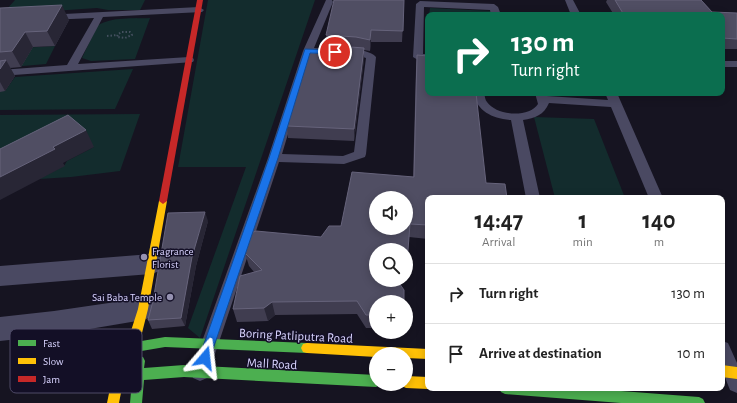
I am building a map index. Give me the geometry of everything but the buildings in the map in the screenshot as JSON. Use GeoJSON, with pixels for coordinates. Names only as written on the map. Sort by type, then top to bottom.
{"type":"FeatureCollection","features":[{"type":"Feature","properties":{"kind":"street"},"geometry":{"type":"LineString","coordinates":[[137,329],[143,309],[200,0]]}},
{"type":"Feature","properties":{"kind":"street"},"geometry":{"type":"LineString","coordinates":[[0,276],[151,264]]}},
{"type":"Feature","properties":{"kind":"street"},"geometry":{"type":"LineString","coordinates":[[0,329],[54,323],[143,309]]}},
{"type":"Feature","properties":{"kind":"street","name":"Boring Patliputra Road"},"geometry":{"type":"LineString","coordinates":[[142,347],[165,342],[425,354]]}},
{"type":"Feature","properties":{"kind":"street","name":"Mall Road"},"geometry":{"type":"LineString","coordinates":[[142,375],[184,371],[369,381]]}},
{"type":"Feature","properties":{"kind":"street"},"geometry":{"type":"LineString","coordinates":[[413,382],[425,383]]}},
{"type":"Feature","properties":{"kind":"street"},"geometry":{"type":"LineString","coordinates":[[584,391],[699,403]]}},
{"type":"Feature","properties":{"kind":"street"},"geometry":{"type":"LineString","coordinates":[[113,403],[115,393]]}},
{"type":"Feature","properties":{"kind":"street"},"geometry":{"type":"LineString","coordinates":[[136,403],[137,393]]}},
{"type":"Feature","properties":{"kind":"lane"},"geometry":{"type":"LineString","coordinates":[[569,0],[575,12]]}},
{"type":"Feature","properties":{"kind":"lane"},"geometry":{"type":"LineString","coordinates":[[200,372],[274,158],[308,51],[328,2]]}},
{"type":"Feature","properties":{"kind":"lane"},"geometry":{"type":"LineString","coordinates":[[425,57],[418,57],[420,4],[494,7],[495,12]]}},
{"type":"Feature","properties":{"kind":"lane"},"geometry":{"type":"LineString","coordinates":[[40,17],[198,10]]}},
{"type":"Feature","properties":{"kind":"lane"},"geometry":{"type":"LineString","coordinates":[[71,68],[100,15]]}},
{"type":"Feature","properties":{"kind":"lane"},"geometry":{"type":"LineString","coordinates":[[274,158],[344,160],[360,154],[371,57],[362,53],[308,51]]}},
{"type":"Feature","properties":{"kind":"lane"},"geometry":{"type":"LineString","coordinates":[[0,73],[189,60]]}},
{"type":"Feature","properties":{"kind":"lane"},"geometry":{"type":"LineString","coordinates":[[725,64],[737,64]]}},
{"type":"Feature","properties":{"kind":"lane"},"geometry":{"type":"LineString","coordinates":[[478,96],[479,100],[485,107],[493,112],[516,117],[535,114],[541,110],[544,105],[543,96],[613,99],[655,195]]}},
{"type":"Feature","properties":{"kind":"lane"},"geometry":{"type":"LineString","coordinates":[[516,117],[532,195]]}},
{"type":"Feature","properties":{"kind":"lane"},"geometry":{"type":"LineString","coordinates":[[246,237],[262,238]]}},
{"type":"Feature","properties":{"kind":"lane"},"geometry":{"type":"LineString","coordinates":[[725,357],[732,375]]}},
{"type":"Feature","properties":{"kind":"path"},"geometry":{"type":"LineString","coordinates":[[122,32],[130,32],[132,35],[125,38],[118,37],[118,34],[122,32]]}},
{"type":"Feature","properties":{"kind":"green space"},"geometry":{"type":"Polygon","coordinates":[[[15,0],[145,0],[140,10],[108,10],[97,8],[53,11],[7,9],[15,0]]]}},
{"type":"Feature","properties":{"kind":"green space"},"geometry":{"type":"Polygon","coordinates":[[[208,0],[315,0],[200,338],[188,328],[246,167],[178,167],[208,0]]]}},
{"type":"Feature","properties":{"kind":"green space"},"geometry":{"type":"Polygon","coordinates":[[[430,8],[491,12],[429,12],[430,8]]]}},
{"type":"Feature","properties":{"kind":"green space"},"geometry":{"type":"Polygon","coordinates":[[[150,18],[135,59],[91,61],[82,58],[97,26],[116,19],[150,18]]]}},
{"type":"Feature","properties":{"kind":"green space"},"geometry":{"type":"Polygon","coordinates":[[[55,46],[46,64],[0,68],[21,48],[55,46]]]}},
{"type":"Feature","properties":{"kind":"green space"},"geometry":{"type":"Polygon","coordinates":[[[133,69],[115,109],[0,110],[0,91],[5,91],[15,77],[133,69]]]}},
{"type":"Feature","properties":{"kind":"green space"},"geometry":{"type":"Polygon","coordinates":[[[140,114],[120,171],[39,179],[64,166],[67,161],[94,147],[0,172],[0,115],[140,114]]]}},
{"type":"Feature","properties":{"kind":"green space"},"geometry":{"type":"Polygon","coordinates":[[[534,117],[594,119],[624,195],[554,195],[534,117]]]}},
{"type":"Feature","properties":{"kind":"traffic: fast"},"geometry":{"type":"LineString","coordinates":[[142,346],[165,342],[307,348]]}},
{"type":"Feature","properties":{"kind":"traffic: fast"},"geometry":{"type":"LineString","coordinates":[[142,374],[184,371],[369,381]]}},
{"type":"Feature","properties":{"kind":"traffic: fast"},"geometry":{"type":"LineString","coordinates":[[544,391],[699,403]]}},
{"type":"Feature","properties":{"kind":"traffic: fast"},"geometry":{"type":"LineString","coordinates":[[136,403],[137,393]]}},
{"type":"Feature","properties":{"kind":"traffic: slow"},"geometry":{"type":"LineString","coordinates":[[137,329],[143,309],[163,201]]}},
{"type":"Feature","properties":{"kind":"traffic: slow"},"geometry":{"type":"LineString","coordinates":[[307,348],[425,354]]}},
{"type":"Feature","properties":{"kind":"traffic: slow"},"geometry":{"type":"LineString","coordinates":[[725,371],[737,373]]}},
{"type":"Feature","properties":{"kind":"traffic: slow"},"geometry":{"type":"LineString","coordinates":[[413,382],[425,383]]}},
{"type":"Feature","properties":{"kind":"traffic: slow"},"geometry":{"type":"LineString","coordinates":[[113,403],[115,393]]}},
{"type":"Feature","properties":{"kind":"traffic: jam"},"geometry":{"type":"LineString","coordinates":[[163,201],[200,0]]}},
{"type":"Feature","properties":{"kind":"place","name":"Fragrance Florist"},"geometry":{"type":"Point","coordinates":[144,257]}},
{"type":"Feature","properties":{"kind":"place","name":"Sai Baba Temple"},"geometry":{"type":"Point","coordinates":[170,297]}},
{"type":"Feature","properties":{"kind":"route"},"geometry":{"type":"LineString","coordinates":[[205,358],[274,158],[308,51],[335,52]]}}]}
